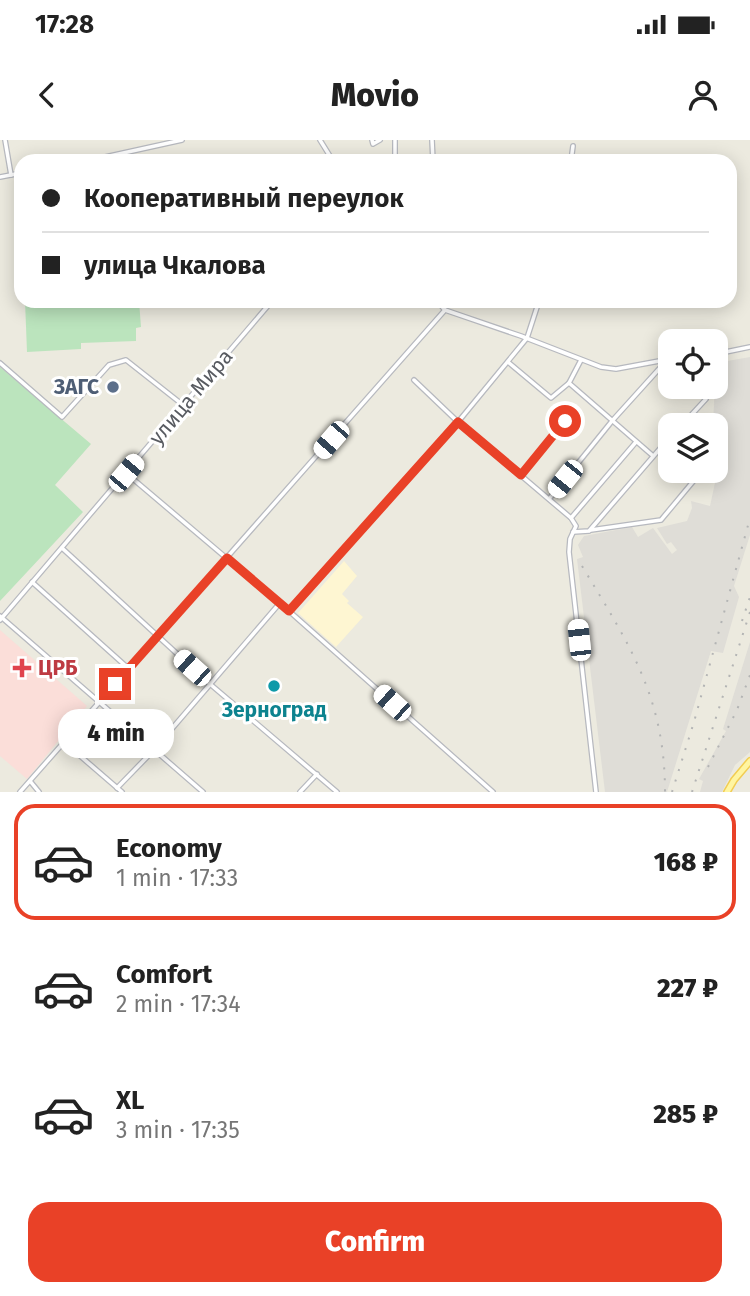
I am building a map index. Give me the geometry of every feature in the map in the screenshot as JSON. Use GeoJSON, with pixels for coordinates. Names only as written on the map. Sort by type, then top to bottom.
{"type":"FeatureCollection","features":[{"type":"Feature","properties":{"kind":"main road"},"geometry":{"type":"LineString","coordinates":[[727,792],[750,761]]}},
{"type":"Feature","properties":{"kind":"street"},"geometry":{"type":"LineString","coordinates":[[5,140],[11,175]]}},
{"type":"Feature","properties":{"kind":"street"},"geometry":{"type":"LineString","coordinates":[[119,154],[182,140]]}},
{"type":"Feature","properties":{"kind":"street"},"geometry":{"type":"LineString","coordinates":[[372,140],[373,144],[380,140]]}},
{"type":"Feature","properties":{"kind":"street"},"geometry":{"type":"LineString","coordinates":[[572,154],[573,146]]}},
{"type":"Feature","properties":{"kind":"street"},"geometry":{"type":"LineString","coordinates":[[0,177],[14,174]]}},
{"type":"Feature","properties":{"kind":"street","name":"улица Мира"},"geometry":{"type":"LineString","coordinates":[[1,618],[266,308]]}},
{"type":"Feature","properties":{"kind":"street"},"geometry":{"type":"LineString","coordinates":[[289,611],[508,362],[527,338],[537,308]]}},
{"type":"Feature","properties":{"kind":"street"},"geometry":{"type":"LineString","coordinates":[[20,792],[445,310],[527,338],[601,368],[616,369],[658,361]]}},
{"type":"Feature","properties":{"kind":"street"},"geometry":{"type":"LineString","coordinates":[[728,352],[750,347]]}},
{"type":"Feature","properties":{"kind":"street"},"geometry":{"type":"LineString","coordinates":[[508,362],[551,398],[569,383],[581,359]]}},
{"type":"Feature","properties":{"kind":"street"},"geometry":{"type":"LineString","coordinates":[[0,363],[62,416],[109,365],[126,360],[183,405]]}},
{"type":"Feature","properties":{"kind":"street"},"geometry":{"type":"LineString","coordinates":[[549,499],[612,421],[658,371]]}},
{"type":"Feature","properties":{"kind":"street"},"geometry":{"type":"LineString","coordinates":[[414,380],[458,422],[571,518],[576,526],[570,539],[569,552],[596,792]]}},
{"type":"Feature","properties":{"kind":"street"},"geometry":{"type":"LineString","coordinates":[[569,383],[653,455]]}},
{"type":"Feature","properties":{"kind":"street"},"geometry":{"type":"LineString","coordinates":[[693,413],[706,399]]}},
{"type":"Feature","properties":{"kind":"street"},"geometry":{"type":"LineString","coordinates":[[521,475],[565,421]]}},
{"type":"Feature","properties":{"kind":"street"},"geometry":{"type":"LineString","coordinates":[[571,518],[636,442]]}},
{"type":"Feature","properties":{"kind":"street"},"geometry":{"type":"LineString","coordinates":[[589,531],[658,450]]}},
{"type":"Feature","properties":{"kind":"street"},"geometry":{"type":"LineString","coordinates":[[126,473],[289,611],[493,792]]}},
{"type":"Feature","properties":{"kind":"street"},"geometry":{"type":"LineString","coordinates":[[573,532],[661,520],[692,483]]}},
{"type":"Feature","properties":{"kind":"street"},"geometry":{"type":"LineString","coordinates":[[62,548],[210,684],[337,792]]}},
{"type":"Feature","properties":{"kind":"street"},"geometry":{"type":"LineString","coordinates":[[32,582],[128,668]]}},
{"type":"Feature","properties":{"kind":"street"},"geometry":{"type":"LineString","coordinates":[[117,788],[279,604]]}},
{"type":"Feature","properties":{"kind":"street"},"geometry":{"type":"LineString","coordinates":[[1,618],[203,792]]}},
{"type":"Feature","properties":{"kind":"street"},"geometry":{"type":"LineString","coordinates":[[64,742],[122,792]]}},
{"type":"Feature","properties":{"kind":"street"},"geometry":{"type":"LineString","coordinates":[[300,792],[317,774]]}},
{"type":"Feature","properties":{"kind":"street"},"geometry":{"type":"LineString","coordinates":[[30,781],[39,792]]}},
{"type":"Feature","properties":{"kind":"street"},"geometry":{"type":"LineString","coordinates":[[483,792],[487,787]]}},
{"type":"Feature","properties":{"kind":"shaded area"},"geometry":{"type":"Polygon","coordinates":[[[750,357],[750,535],[734,586],[739,597],[723,653],[711,651],[667,792],[605,792],[577,559],[583,557],[578,545],[584,536],[632,527],[638,537],[653,528],[672,554],[677,550],[671,542],[667,544],[657,528],[687,521],[692,508],[691,501],[710,506],[715,483],[728,483],[728,413],[714,413],[714,399],[728,399],[728,361],[750,357]]]}},
{"type":"Feature","properties":{"kind":"shaded area"},"geometry":{"type":"Polygon","coordinates":[[[344,561],[357,576],[342,594],[349,601],[347,603],[363,617],[336,647],[298,613],[344,561]]]}},
{"type":"Feature","properties":{"kind":"shaded area","name":"ЦРБ"},"geometry":{"type":"Polygon","coordinates":[[[0,630],[87,706],[27,779],[0,756],[0,630]]]}},
{"type":"Feature","properties":{"kind":"shaded area"},"geometry":{"type":"Polygon","coordinates":[[[750,642],[750,752],[735,765],[722,792],[700,792],[703,781],[699,779],[726,731],[723,729],[750,642]]]}},
{"type":"Feature","properties":{"kind":"green space"},"geometry":{"type":"Polygon","coordinates":[[[25,308],[140,308],[141,327],[136,328],[136,341],[81,343],[81,349],[27,352],[25,308]]]}},
{"type":"Feature","properties":{"kind":"green space"},"geometry":{"type":"Polygon","coordinates":[[[0,367],[91,444],[55,485],[83,512],[0,601],[0,367]]]}},
{"type":"Feature","properties":{"kind":"railway"},"geometry":{"type":"LineString","coordinates":[[672,792],[750,518]]}},
{"type":"Feature","properties":{"kind":"railway"},"geometry":{"type":"LineString","coordinates":[[582,566],[629,647],[651,699],[659,728],[665,792]]}},
{"type":"Feature","properties":{"kind":"railway"},"geometry":{"type":"LineString","coordinates":[[742,621],[750,597]]}},
{"type":"Feature","properties":{"kind":"railway"},"geometry":{"type":"LineString","coordinates":[[692,792],[750,612]]}},
{"type":"Feature","properties":{"kind":"railway"},"geometry":{"type":"LineString","coordinates":[[708,767],[737,710],[750,675]]}},
{"type":"Feature","properties":{"kind":"place","name":"ЗАГС"},"geometry":{"type":"Point","coordinates":[113,387]}},
{"type":"Feature","properties":{"kind":"place","name":"ЦРБ"},"geometry":{"type":"Point","coordinates":[22,668]}},
{"type":"Feature","properties":{"kind":"place","name":"Зерноград"},"geometry":{"type":"Point","coordinates":[274,686]}},
{"type":"Feature","properties":{"kind":"route"},"geometry":{"type":"LineString","coordinates":[[115,684],[227,558],[289,611],[458,422],[521,475],[565,421]]}}]}
